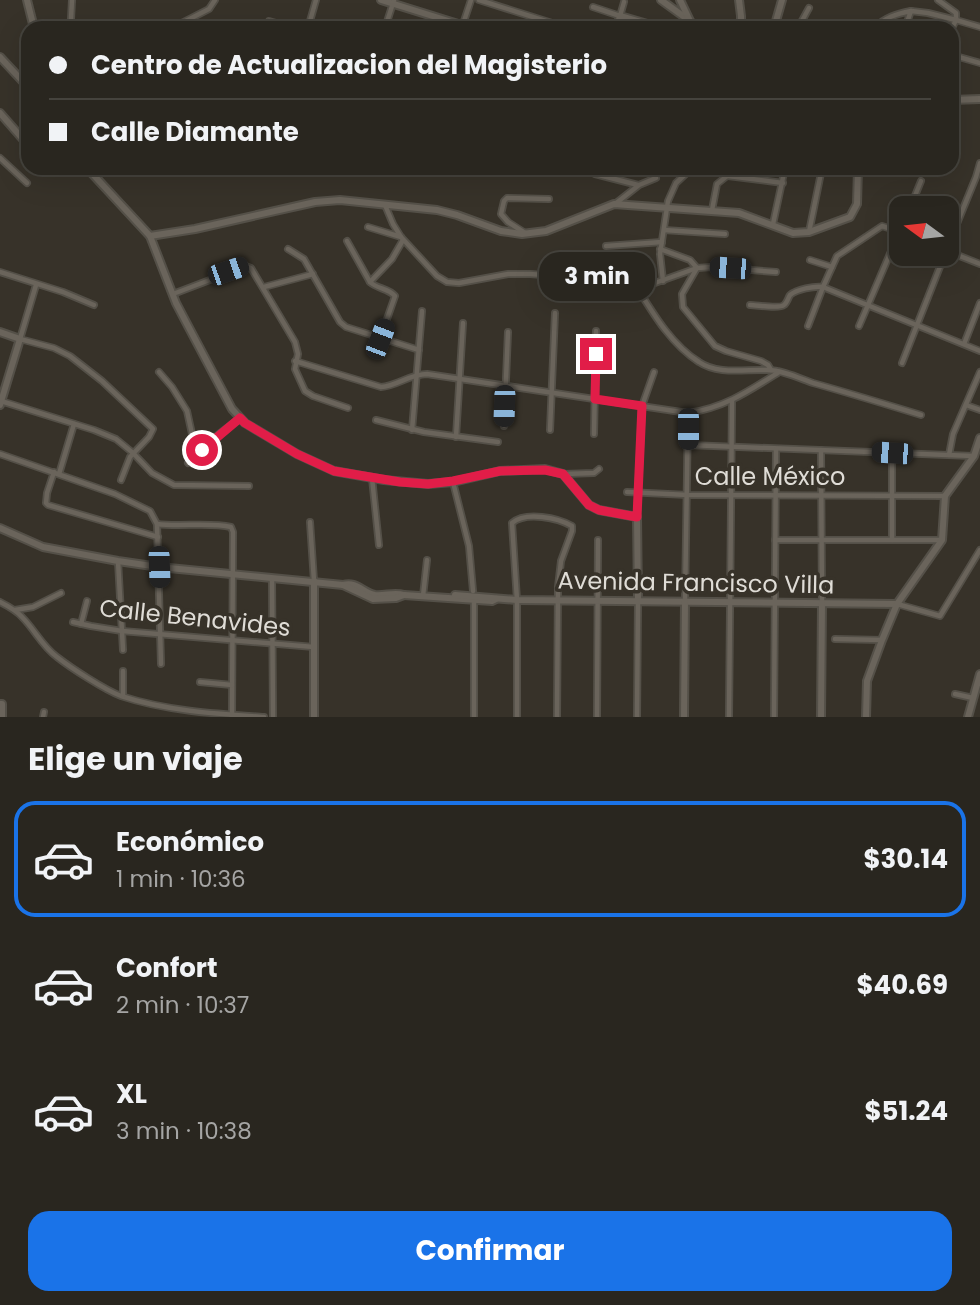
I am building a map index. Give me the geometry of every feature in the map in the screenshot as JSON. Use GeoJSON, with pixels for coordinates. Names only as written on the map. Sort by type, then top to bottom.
{"type":"FeatureCollection","features":[{"type":"Feature","properties":{"kind":"main road"},"geometry":{"type":"LineString","coordinates":[[27,0],[32,21]]}},
{"type":"Feature","properties":{"kind":"main road"},"geometry":{"type":"LineString","coordinates":[[381,0],[446,21]]}},
{"type":"Feature","properties":{"kind":"main road"},"geometry":{"type":"LineString","coordinates":[[661,0],[686,21]]}},
{"type":"Feature","properties":{"kind":"main road"},"geometry":{"type":"LineString","coordinates":[[680,0],[689,21]]}},
{"type":"Feature","properties":{"kind":"main road"},"geometry":{"type":"LineString","coordinates":[[739,0],[741,21]]}},
{"type":"Feature","properties":{"kind":"main road"},"geometry":{"type":"LineString","coordinates":[[776,21],[782,0]]}},
{"type":"Feature","properties":{"kind":"main road"},"geometry":{"type":"LineString","coordinates":[[619,21],[620,16],[637,21]]}},
{"type":"Feature","properties":{"kind":"main road"},"geometry":{"type":"LineString","coordinates":[[0,57],[21,80]]}},
{"type":"Feature","properties":{"kind":"main road"},"geometry":{"type":"LineString","coordinates":[[959,100],[980,99]]}},
{"type":"Feature","properties":{"kind":"main road"},"geometry":{"type":"LineString","coordinates":[[0,113],[21,137]]}},
{"type":"Feature","properties":{"kind":"main road"},"geometry":{"type":"LineString","coordinates":[[93,175],[150,236],[187,324],[232,409],[245,423],[323,467],[372,478],[415,483],[453,481],[500,471],[545,470],[563,474],[589,505],[599,510],[637,517],[638,601]]}},
{"type":"Feature","properties":{"kind":"main road"},"geometry":{"type":"LineString","coordinates":[[150,236],[195,229],[315,202],[340,200],[437,210],[501,231],[527,234],[546,231],[614,204],[745,214],[793,233],[809,232],[850,217],[857,204],[858,175]]}},
{"type":"Feature","properties":{"kind":"main road"},"geometry":{"type":"LineString","coordinates":[[0,332],[20,339],[0,402]]}},
{"type":"Feature","properties":{"kind":"main road"},"geometry":{"type":"LineString","coordinates":[[866,717],[867,681],[881,640],[897,604],[942,540],[945,496],[974,456],[980,438]]}},
{"type":"Feature","properties":{"kind":"main road","name":"Avenida Francisco Villa"},"geometry":{"type":"LineString","coordinates":[[0,528],[43,547],[159,567],[343,585],[373,599],[404,595],[474,601],[496,599]]}},
{"type":"Feature","properties":{"kind":"main road"},"geometry":{"type":"LineString","coordinates":[[314,581],[314,717]]}},
{"type":"Feature","properties":{"kind":"main road","name":"Avenida Francisco Villa"},"geometry":{"type":"LineString","coordinates":[[439,597],[443,594],[517,600],[897,604]]}},
{"type":"Feature","properties":{"kind":"main road"},"geometry":{"type":"LineString","coordinates":[[684,717],[685,601]]}},
{"type":"Feature","properties":{"kind":"main road"},"geometry":{"type":"LineString","coordinates":[[821,717],[822,603]]}},
{"type":"Feature","properties":{"kind":"main road"},"geometry":{"type":"LineString","coordinates":[[968,717],[980,674]]}},
{"type":"Feature","properties":{"kind":"main road"},"geometry":{"type":"LineString","coordinates":[[1,704],[2,717]]}},
{"type":"Feature","properties":{"kind":"street"},"geometry":{"type":"LineString","coordinates":[[71,19],[72,0]]}},
{"type":"Feature","properties":{"kind":"street"},"geometry":{"type":"LineString","coordinates":[[186,21],[209,9],[215,0]]}},
{"type":"Feature","properties":{"kind":"street"},"geometry":{"type":"LineString","coordinates":[[310,21],[316,0]]}},
{"type":"Feature","properties":{"kind":"street"},"geometry":{"type":"LineString","coordinates":[[465,21],[471,0]]}},
{"type":"Feature","properties":{"kind":"street"},"geometry":{"type":"LineString","coordinates":[[479,0],[546,21]]}},
{"type":"Feature","properties":{"kind":"street"},"geometry":{"type":"LineString","coordinates":[[937,0],[956,13],[956,20]]}},
{"type":"Feature","properties":{"kind":"street"},"geometry":{"type":"LineString","coordinates":[[387,21],[393,2]]}},
{"type":"Feature","properties":{"kind":"street"},"geometry":{"type":"LineString","coordinates":[[593,7],[620,16],[624,2]]}},
{"type":"Feature","properties":{"kind":"street"},"geometry":{"type":"LineString","coordinates":[[802,21],[809,8]]}},
{"type":"Feature","properties":{"kind":"street"},"geometry":{"type":"LineString","coordinates":[[907,21],[911,11]]}},
{"type":"Feature","properties":{"kind":"street"},"geometry":{"type":"LineString","coordinates":[[882,21],[911,11],[980,26]]}},
{"type":"Feature","properties":{"kind":"street"},"geometry":{"type":"LineString","coordinates":[[959,57],[980,64]]}},
{"type":"Feature","properties":{"kind":"street"},"geometry":{"type":"LineString","coordinates":[[0,158],[27,183]]}},
{"type":"Feature","properties":{"kind":"street"},"geometry":{"type":"LineString","coordinates":[[959,219],[978,178],[980,163]]}},
{"type":"Feature","properties":{"kind":"street"},"geometry":{"type":"LineString","coordinates":[[599,175],[639,185]]}},
{"type":"Feature","properties":{"kind":"street"},"geometry":{"type":"LineString","coordinates":[[663,281],[660,249],[667,208],[670,194],[685,175]]}},
{"type":"Feature","properties":{"kind":"street"},"geometry":{"type":"LineString","coordinates":[[773,225],[784,175]]}},
{"type":"Feature","properties":{"kind":"street"},"geometry":{"type":"LineString","coordinates":[[809,232],[821,175]]}},
{"type":"Feature","properties":{"kind":"street"},"geometry":{"type":"LineString","coordinates":[[712,210],[717,184],[728,176],[783,183]]}},
{"type":"Feature","properties":{"kind":"street"},"geometry":{"type":"LineString","coordinates":[[614,204],[639,185],[656,178]]}},
{"type":"Feature","properties":{"kind":"street"},"geometry":{"type":"LineString","coordinates":[[915,196],[922,181]]}},
{"type":"Feature","properties":{"kind":"street"},"geometry":{"type":"LineString","coordinates":[[527,234],[501,214],[504,201],[507,198],[549,199]]}},
{"type":"Feature","properties":{"kind":"street"},"geometry":{"type":"LineString","coordinates":[[385,204],[402,238],[437,276],[447,282],[459,283],[508,274],[530,274],[612,281],[638,289],[697,268],[776,272]]}},
{"type":"Feature","properties":{"kind":"street"},"geometry":{"type":"LineString","coordinates":[[808,326],[832,267],[841,253],[882,226],[889,227]]}},
{"type":"Feature","properties":{"kind":"street"},"geometry":{"type":"LineString","coordinates":[[368,227],[402,238]]}},
{"type":"Feature","properties":{"kind":"street"},"geometry":{"type":"LineString","coordinates":[[664,230],[725,234]]}},
{"type":"Feature","properties":{"kind":"street"},"geometry":{"type":"LineString","coordinates":[[370,282],[392,259],[402,238]]}},
{"type":"Feature","properties":{"kind":"street"},"geometry":{"type":"LineString","coordinates":[[347,242],[370,282],[395,296],[380,339]]}},
{"type":"Feature","properties":{"kind":"street"},"geometry":{"type":"LineString","coordinates":[[606,246],[662,242]]}},
{"type":"Feature","properties":{"kind":"street"},"geometry":{"type":"LineString","coordinates":[[289,249],[302,256],[340,322],[346,327],[419,350]]}},
{"type":"Feature","properties":{"kind":"street"},"geometry":{"type":"LineString","coordinates":[[660,249],[690,260],[697,268]]}},
{"type":"Feature","properties":{"kind":"street"},"geometry":{"type":"LineString","coordinates":[[959,256],[980,264]]}},
{"type":"Feature","properties":{"kind":"street"},"geometry":{"type":"LineString","coordinates":[[859,326],[889,258]]}},
{"type":"Feature","properties":{"kind":"street"},"geometry":{"type":"LineString","coordinates":[[810,260],[832,267]]}},
{"type":"Feature","properties":{"kind":"street"},"geometry":{"type":"LineString","coordinates":[[173,294],[243,265],[251,268],[295,342],[298,354],[295,369],[305,391],[348,408]]}},
{"type":"Feature","properties":{"kind":"street"},"geometry":{"type":"LineString","coordinates":[[902,363],[940,266]]}},
{"type":"Feature","properties":{"kind":"street"},"geometry":{"type":"LineString","coordinates":[[697,268],[682,295],[682,307],[715,346],[761,360],[771,370]]}},
{"type":"Feature","properties":{"kind":"street"},"geometry":{"type":"LineString","coordinates":[[0,272],[94,305]]}},
{"type":"Feature","properties":{"kind":"street"},"geometry":{"type":"LineString","coordinates":[[264,287],[313,274]]}},
{"type":"Feature","properties":{"kind":"street"},"geometry":{"type":"LineString","coordinates":[[36,285],[20,339],[54,348],[70,356],[102,381],[149,423],[153,430],[133,453],[121,480]]}},
{"type":"Feature","properties":{"kind":"street"},"geometry":{"type":"LineString","coordinates":[[750,305],[780,307],[793,293],[814,286],[980,351]]}},
{"type":"Feature","properties":{"kind":"street"},"geometry":{"type":"LineString","coordinates":[[638,289],[672,338],[700,363],[719,370],[771,370],[921,415]]}},
{"type":"Feature","properties":{"kind":"street"},"geometry":{"type":"LineString","coordinates":[[964,344],[980,303]]}},
{"type":"Feature","properties":{"kind":"street"},"geometry":{"type":"LineString","coordinates":[[412,430],[422,311]]}},
{"type":"Feature","properties":{"kind":"street"},"geometry":{"type":"LineString","coordinates":[[550,430],[555,313]]}},
{"type":"Feature","properties":{"kind":"street"},"geometry":{"type":"LineString","coordinates":[[456,437],[463,323]]}},
{"type":"Feature","properties":{"kind":"street"},"geometry":{"type":"LineString","coordinates":[[504,426],[508,331]]}},
{"type":"Feature","properties":{"kind":"street"},"geometry":{"type":"LineString","coordinates":[[594,434],[596,331]]}},
{"type":"Feature","properties":{"kind":"street"},"geometry":{"type":"LineString","coordinates":[[295,361],[381,387],[427,374],[688,413],[712,409],[732,401],[779,372]]}},
{"type":"Feature","properties":{"kind":"street"},"geometry":{"type":"LineString","coordinates":[[159,372],[187,411],[192,433],[202,450]]}},
{"type":"Feature","properties":{"kind":"street"},"geometry":{"type":"LineString","coordinates":[[637,517],[642,406],[654,372]]}},
{"type":"Feature","properties":{"kind":"street"},"geometry":{"type":"LineString","coordinates":[[949,455],[953,434],[980,372]]}},
{"type":"Feature","properties":{"kind":"street"},"geometry":{"type":"LineString","coordinates":[[729,717],[732,401]]}},
{"type":"Feature","properties":{"kind":"street"},"geometry":{"type":"LineString","coordinates":[[0,402],[116,439],[152,473],[174,485],[249,486]]}},
{"type":"Feature","properties":{"kind":"street"},"geometry":{"type":"LineString","coordinates":[[966,405],[980,410]]}},
{"type":"Feature","properties":{"kind":"street"},"geometry":{"type":"LineString","coordinates":[[685,601],[688,413]]}},
{"type":"Feature","properties":{"kind":"street"},"geometry":{"type":"LineString","coordinates":[[188,463],[240,418]]}},
{"type":"Feature","properties":{"kind":"street"},"geometry":{"type":"LineString","coordinates":[[376,420],[412,430],[498,442]]}},
{"type":"Feature","properties":{"kind":"street"},"geometry":{"type":"LineString","coordinates":[[74,424],[46,503],[158,537]]}},
{"type":"Feature","properties":{"kind":"street"},"geometry":{"type":"LineString","coordinates":[[688,445],[974,456]]}},
{"type":"Feature","properties":{"kind":"street"},"geometry":{"type":"LineString","coordinates":[[774,717],[776,449]]}},
{"type":"Feature","properties":{"kind":"street"},"geometry":{"type":"LineString","coordinates":[[821,450],[822,603]]}},
{"type":"Feature","properties":{"kind":"street"},"geometry":{"type":"LineString","coordinates":[[892,453],[892,540]]}},
{"type":"Feature","properties":{"kind":"street"},"geometry":{"type":"LineString","coordinates":[[0,454],[116,494],[150,511],[155,517],[162,634],[161,664]]}},
{"type":"Feature","properties":{"kind":"street"},"geometry":{"type":"LineString","coordinates":[[563,474],[594,473],[598,469]]}},
{"type":"Feature","properties":{"kind":"street"},"geometry":{"type":"LineString","coordinates":[[372,478],[379,545]]}},
{"type":"Feature","properties":{"kind":"street"},"geometry":{"type":"LineString","coordinates":[[453,481],[469,546],[473,591]]}},
{"type":"Feature","properties":{"kind":"street","name":"Calle México"},"geometry":{"type":"LineString","coordinates":[[627,492],[688,495],[945,496]]}},
{"type":"Feature","properties":{"kind":"street"},"geometry":{"type":"LineString","coordinates":[[517,717],[517,600],[512,523],[517,519],[542,516],[572,526],[561,561],[558,587],[557,717]]}},
{"type":"Feature","properties":{"kind":"street"},"geometry":{"type":"LineString","coordinates":[[310,522],[314,581]]}},
{"type":"Feature","properties":{"kind":"street"},"geometry":{"type":"LineString","coordinates":[[157,524],[220,525],[231,527],[233,532],[232,716]]}},
{"type":"Feature","properties":{"kind":"street"},"geometry":{"type":"LineString","coordinates":[[597,717],[598,540]]}},
{"type":"Feature","properties":{"kind":"street"},"geometry":{"type":"LineString","coordinates":[[775,540],[942,540]]}},
{"type":"Feature","properties":{"kind":"street"},"geometry":{"type":"LineString","coordinates":[[897,604],[940,616],[980,550]]}},
{"type":"Feature","properties":{"kind":"street"},"geometry":{"type":"LineString","coordinates":[[118,561],[123,650]]}},
{"type":"Feature","properties":{"kind":"street"},"geometry":{"type":"LineString","coordinates":[[424,596],[427,561]]}},
{"type":"Feature","properties":{"kind":"street"},"geometry":{"type":"LineString","coordinates":[[272,577],[273,717]]}},
{"type":"Feature","properties":{"kind":"street"},"geometry":{"type":"LineString","coordinates":[[15,610],[33,607],[61,593]]}},
{"type":"Feature","properties":{"kind":"street"},"geometry":{"type":"LineString","coordinates":[[80,624],[87,601]]}},
{"type":"Feature","properties":{"kind":"street"},"geometry":{"type":"LineString","coordinates":[[474,601],[474,717]]}},
{"type":"Feature","properties":{"kind":"street"},"geometry":{"type":"LineString","coordinates":[[638,601],[638,717]]}},
{"type":"Feature","properties":{"kind":"street"},"geometry":{"type":"LineString","coordinates":[[0,602],[15,610],[56,657],[122,696],[192,711],[264,717]]}},
{"type":"Feature","properties":{"kind":"street","name":"Calle Benavides"},"geometry":{"type":"LineString","coordinates":[[73,622],[122,631],[313,647]]}},
{"type":"Feature","properties":{"kind":"street"},"geometry":{"type":"LineString","coordinates":[[835,639],[881,640]]}},
{"type":"Feature","properties":{"kind":"street"},"geometry":{"type":"LineString","coordinates":[[122,696],[123,671]]}},
{"type":"Feature","properties":{"kind":"street"},"geometry":{"type":"LineString","coordinates":[[200,682],[232,685]]}},
{"type":"Feature","properties":{"kind":"street"},"geometry":{"type":"LineString","coordinates":[[955,694],[973,698]]}},
{"type":"Feature","properties":{"kind":"route"},"geometry":{"type":"LineString","coordinates":[[202,450],[240,418],[297,454],[334,471],[428,484],[500,471],[545,470],[563,474],[589,505],[599,510],[637,517],[642,406],[595,399],[596,354]]}}]}
